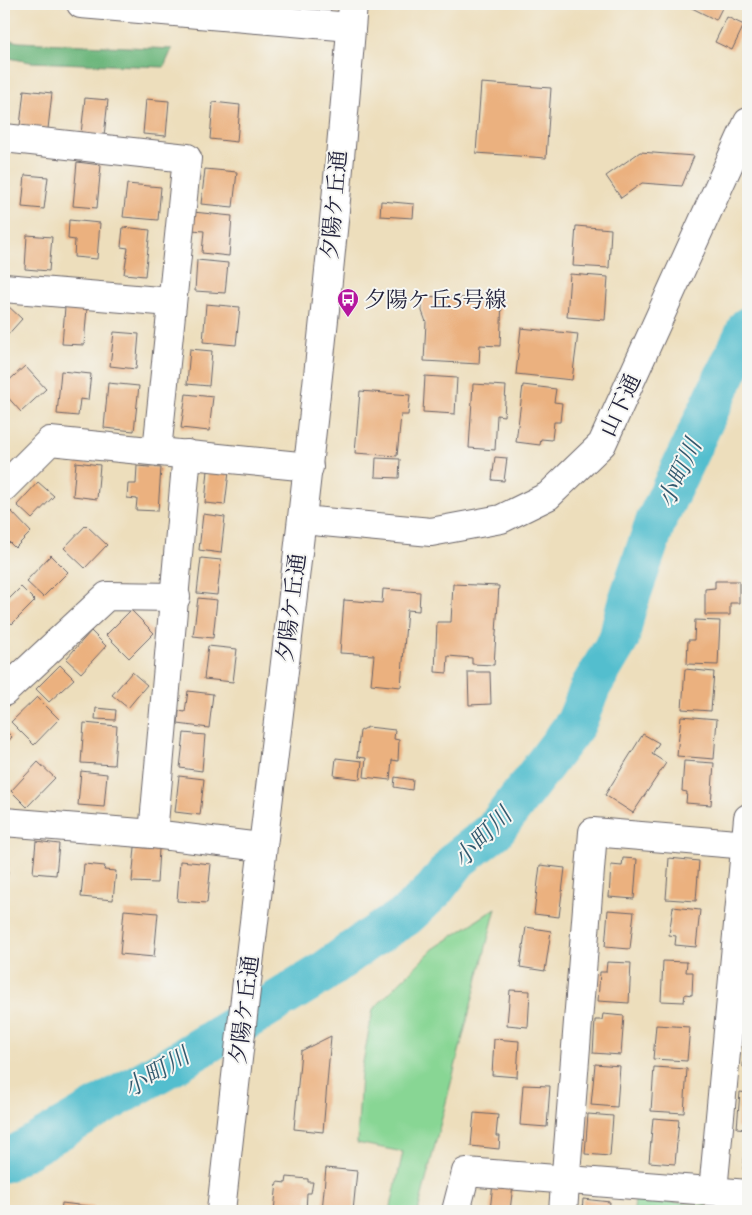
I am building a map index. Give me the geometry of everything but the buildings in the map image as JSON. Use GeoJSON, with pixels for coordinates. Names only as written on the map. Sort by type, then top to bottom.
{"type":"FeatureCollection","features":[{"type":"Feature","properties":{"kind":"street"},"geometry":{"type":"LineString","coordinates":[[82,4],[352,15]]}},
{"type":"Feature","properties":{"kind":"street","name":"夕陽ケ丘通"},"geometry":{"type":"LineString","coordinates":[[221,1211],[262,847],[309,467],[352,15]]}},
{"type":"Feature","properties":{"kind":"street","name":"山下通"},"geometry":{"type":"LineString","coordinates":[[302,520],[431,532],[500,519],[548,496],[602,444],[748,122]]}},
{"type":"Feature","properties":{"kind":"street"},"geometry":{"type":"LineString","coordinates":[[4,138],[187,158],[157,451]]}},
{"type":"Feature","properties":{"kind":"street"},"geometry":{"type":"LineString","coordinates":[[4,288],[171,302]]}},
{"type":"Feature","properties":{"kind":"street"},"geometry":{"type":"LineString","coordinates":[[4,487],[50,441],[309,467]]}},
{"type":"Feature","properties":{"kind":"street"},"geometry":{"type":"LineString","coordinates":[[153,834],[176,597],[187,454]]}},
{"type":"Feature","properties":{"kind":"street"},"geometry":{"type":"LineString","coordinates":[[4,692],[107,596],[176,597]]}},
{"type":"Feature","properties":{"kind":"street"},"geometry":{"type":"LineString","coordinates":[[713,1191],[747,845],[748,818]]}},
{"type":"Feature","properties":{"kind":"street"},"geometry":{"type":"LineString","coordinates":[[4,822],[153,834],[262,847]]}},
{"type":"Feature","properties":{"kind":"street"},"geometry":{"type":"LineString","coordinates":[[563,1211],[593,832],[747,845]]}},
{"type":"Feature","properties":{"kind":"street"},"geometry":{"type":"LineString","coordinates":[[456,1211],[466,1172],[748,1194]]}},
{"type":"Feature","properties":{"kind":"green space"},"geometry":{"type":"Polygon","coordinates":[[[4,39],[19,42],[172,49],[164,67],[30,62],[4,57],[4,39]]]}},
{"type":"Feature","properties":{"kind":"green space"},"geometry":{"type":"Polygon","coordinates":[[[496,908],[418,1211],[390,1211],[403,1152],[357,1143],[361,1073],[373,1009],[433,949],[496,908]]]}},
{"type":"Feature","properties":{"kind":"green space"},"geometry":{"type":"Polygon","coordinates":[[[635,1199],[707,1205],[707,1211],[634,1211],[635,1199]]]}},
{"type":"Feature","properties":{"kind":"waterway","name":"小町川"},"geometry":{"type":"LineString","coordinates":[[4,1162],[175,1063],[321,974],[366,941],[406,916],[434,890],[458,859],[494,831],[576,723],[591,686],[619,639],[626,608],[656,521],[748,327]]}},
{"type":"Feature","properties":{"kind":"place","name":"夕陽ケ丘5号線"},"geometry":{"type":"Point","coordinates":[348,318]}}]}
